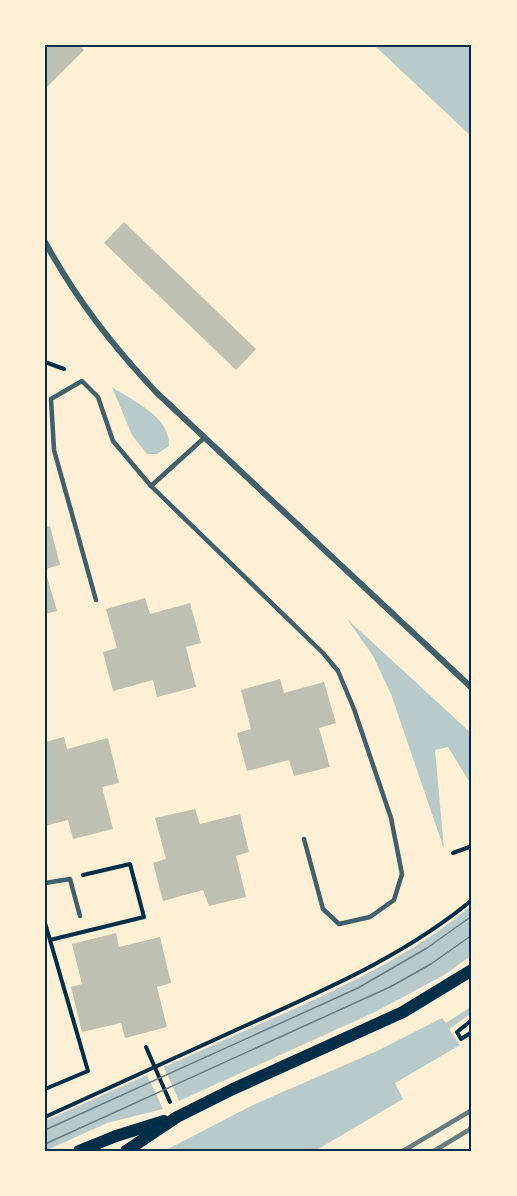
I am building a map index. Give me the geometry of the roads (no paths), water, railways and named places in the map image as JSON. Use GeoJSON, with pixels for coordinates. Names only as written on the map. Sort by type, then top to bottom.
{"type":"FeatureCollection","features":[{"type":"Feature","properties":{"kind":"main road"},"geometry":{"type":"LineString","coordinates":[[126,1151],[177,1117],[403,1012],[472,970]]}},
{"type":"Feature","properties":{"kind":"main road"},"geometry":{"type":"LineString","coordinates":[[79,1151],[116,1136],[177,1117]]}},
{"type":"Feature","properties":{"kind":"street"},"geometry":{"type":"LineString","coordinates":[[45,242],[67,281],[118,351],[156,392],[472,688]]}},
{"type":"Feature","properties":{"kind":"lane"},"geometry":{"type":"LineString","coordinates":[[96,600],[54,450],[51,399],[82,381],[98,397],[112,441],[151,486],[323,653],[338,671],[354,709],[391,818],[402,874],[394,900],[370,916],[339,924],[323,909],[304,839]]}},
{"type":"Feature","properties":{"kind":"lane"},"geometry":{"type":"LineString","coordinates":[[151,486],[204,438]]}},
{"type":"Feature","properties":{"kind":"lane"},"geometry":{"type":"LineString","coordinates":[[45,883],[70,879],[80,916]]}},
{"type":"Feature","properties":{"kind":"tram line"},"geometry":{"type":"LineString","coordinates":[[45,1130],[358,988],[427,948],[472,916]]}},
{"type":"Feature","properties":{"kind":"tram line"},"geometry":{"type":"LineString","coordinates":[[45,1144],[390,987],[431,964],[472,935]]}},
{"type":"Feature","properties":{"kind":"railway"},"geometry":{"type":"LineString","coordinates":[[403,1151],[472,1110]]}},
{"type":"Feature","properties":{"kind":"railway"},"geometry":{"type":"LineString","coordinates":[[434,1151],[472,1128]]}}]}
